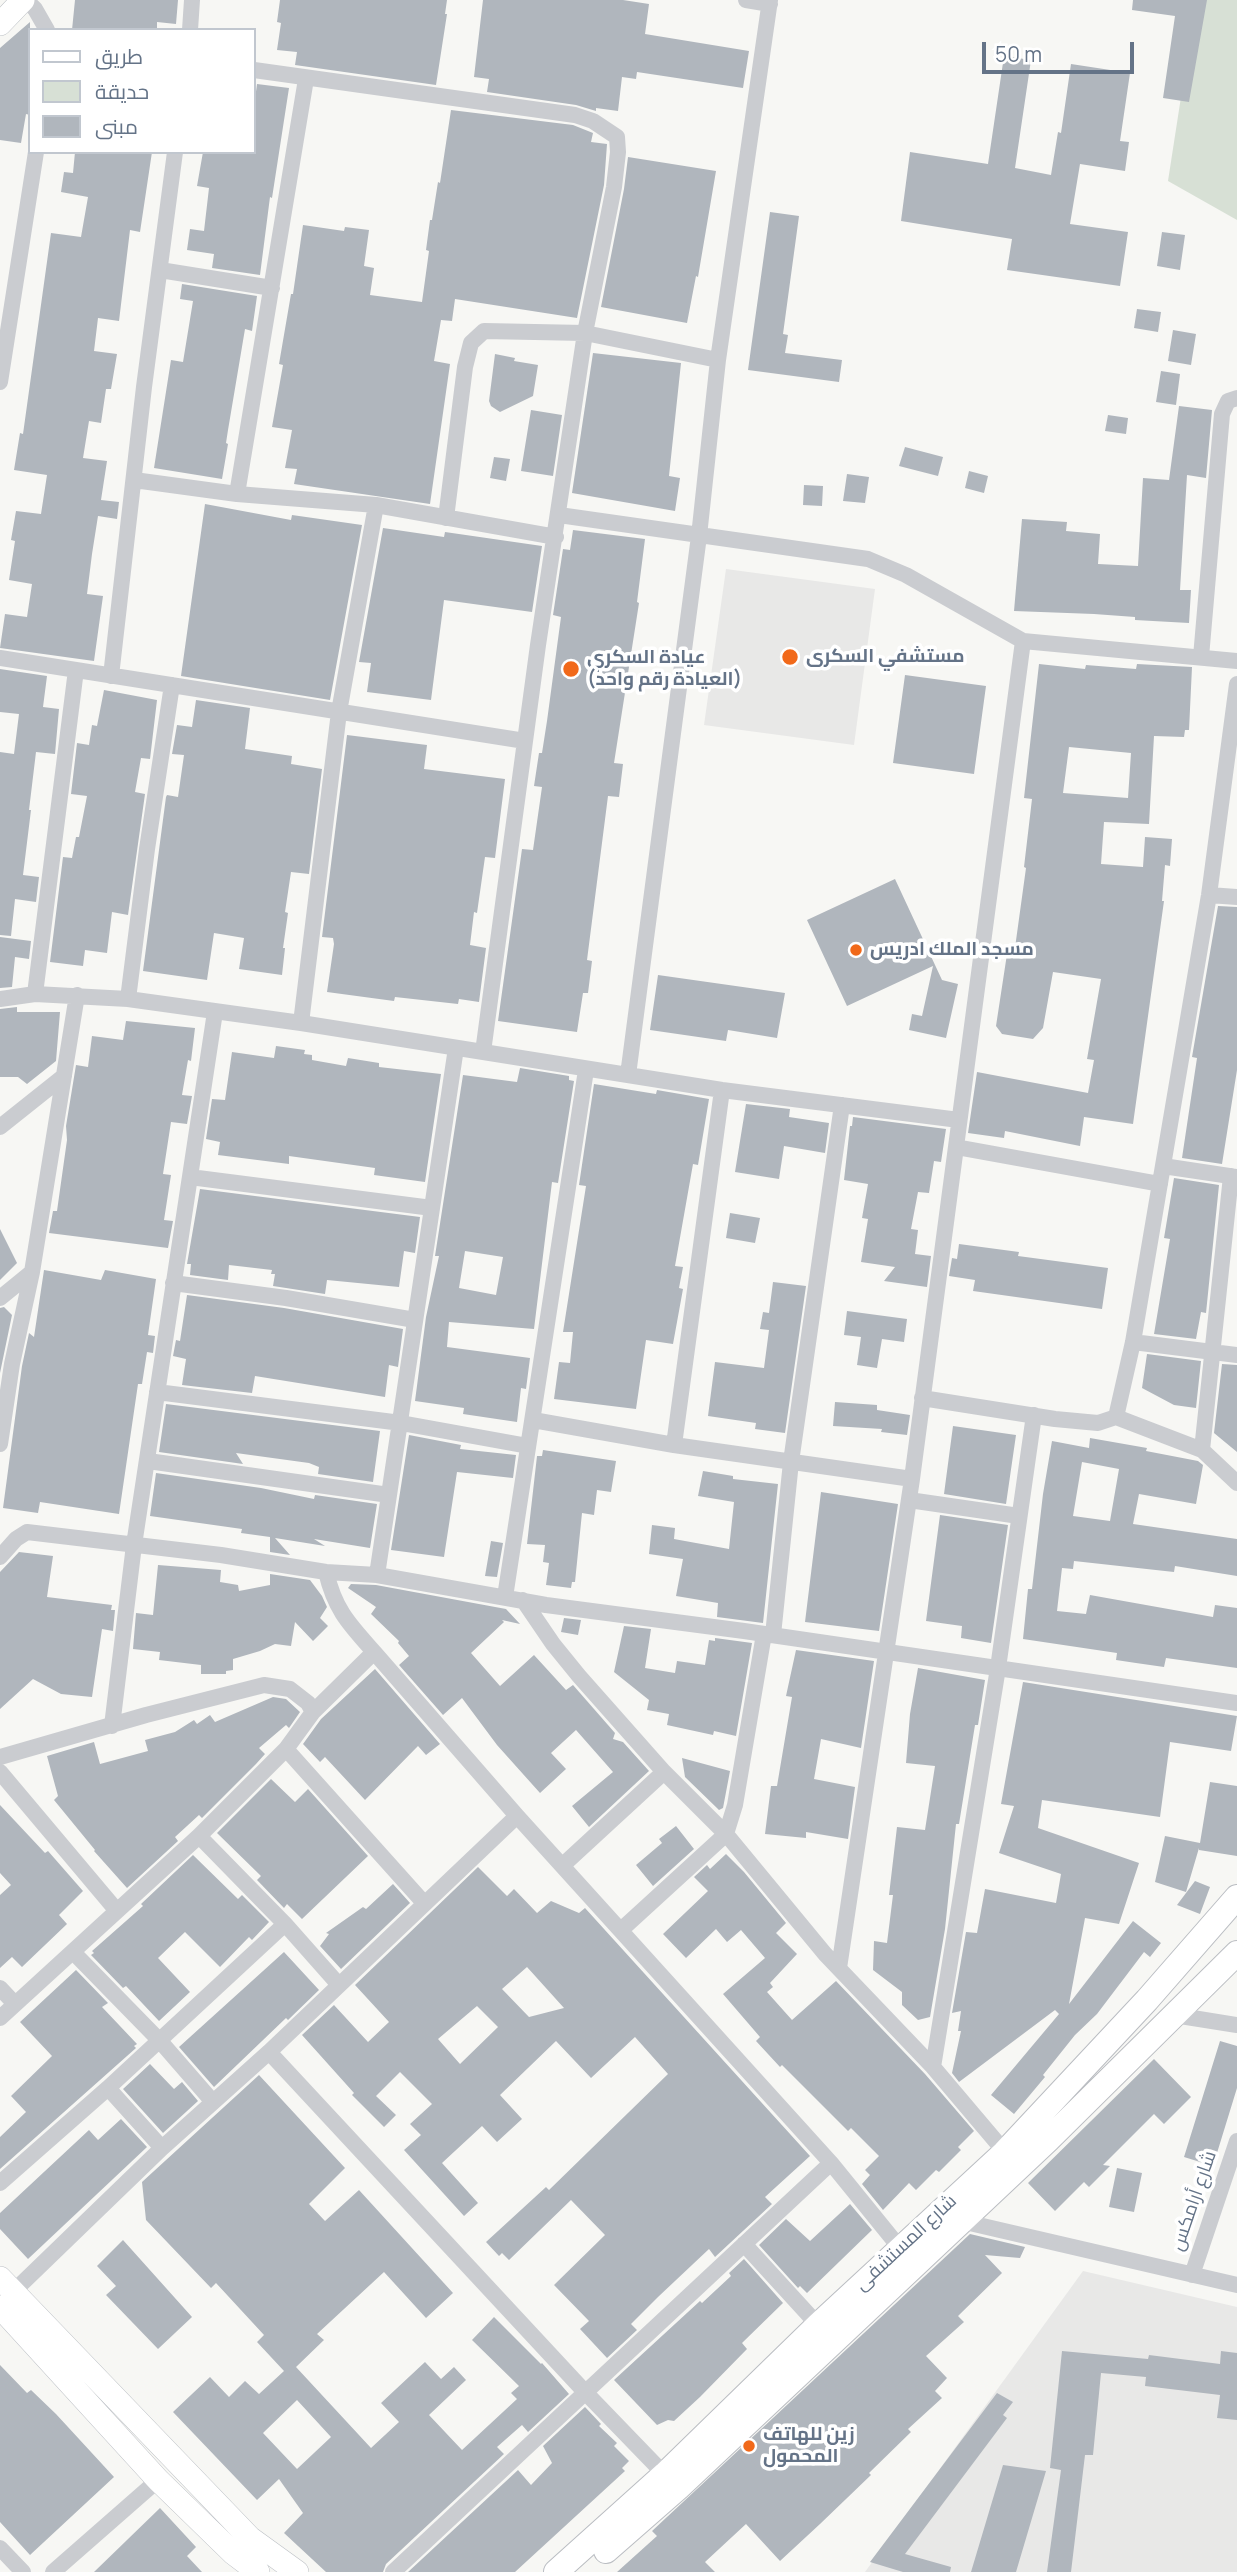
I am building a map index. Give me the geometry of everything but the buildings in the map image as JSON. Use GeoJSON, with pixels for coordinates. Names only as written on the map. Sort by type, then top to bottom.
{"type":"FeatureCollection","features":[{"type":"Feature","properties":{"kind":"main road","name":"شارع المستشفى"},"geometry":{"type":"LineString","coordinates":[[556,2572],[671,2481],[961,2221],[1237,1897]]}},
{"type":"Feature","properties":{"kind":"main road","name":"شارع المستشفى"},"geometry":{"type":"LineString","coordinates":[[582,2572],[818,2325],[900,2248],[1011,2160],[1174,2015],[1237,1953]]}},
{"type":"Feature","properties":{"kind":"street"},"geometry":{"type":"LineString","coordinates":[[0,24],[25,0],[35,9],[46,28]]}},
{"type":"Feature","properties":{"kind":"street"},"geometry":{"type":"LineString","coordinates":[[190,28],[192,0]]}},
{"type":"Feature","properties":{"kind":"street"},"geometry":{"type":"LineString","coordinates":[[628,1075],[699,536],[718,360],[770,2],[746,0]]}},
{"type":"Feature","properties":{"kind":"street"},"geometry":{"type":"LineString","coordinates":[[256,70],[575,115],[593,121],[617,137],[614,187],[585,333],[538,645],[483,1052]]}},
{"type":"Feature","properties":{"kind":"street"},"geometry":{"type":"LineString","coordinates":[[237,494],[306,79]]}},
{"type":"Feature","properties":{"kind":"street"},"geometry":{"type":"LineString","coordinates":[[0,382],[36,154]]}},
{"type":"Feature","properties":{"kind":"street"},"geometry":{"type":"LineString","coordinates":[[111,676],[175,154]]}},
{"type":"Feature","properties":{"kind":"street"},"geometry":{"type":"LineString","coordinates":[[160,270],[272,288]]}},
{"type":"Feature","properties":{"kind":"street"},"geometry":{"type":"LineString","coordinates":[[446,518],[459,403],[471,343],[484,331],[585,333],[718,360]]}},
{"type":"Feature","properties":{"kind":"street"},"geometry":{"type":"LineString","coordinates":[[1201,657],[1222,414],[1228,401],[1237,398]]}},
{"type":"Feature","properties":{"kind":"street"},"geometry":{"type":"LineString","coordinates":[[134,480],[237,494],[376,505],[556,537]]}},
{"type":"Feature","properties":{"kind":"street"},"geometry":{"type":"LineString","coordinates":[[302,1023],[339,712],[376,505]]}},
{"type":"Feature","properties":{"kind":"street"},"geometry":{"type":"LineString","coordinates":[[559,515],[868,559],[906,575],[1023,641],[1237,661]]}},
{"type":"Feature","properties":{"kind":"street"},"geometry":{"type":"LineString","coordinates":[[839,1968],[912,1479],[1023,641]]}},
{"type":"Feature","properties":{"kind":"street"},"geometry":{"type":"LineString","coordinates":[[0,658],[526,741]]}},
{"type":"Feature","properties":{"kind":"street"},"geometry":{"type":"LineString","coordinates":[[35,994],[76,670]]}},
{"type":"Feature","properties":{"kind":"street"},"geometry":{"type":"LineString","coordinates":[[1116,1417],[1133,1342],[1209,895],[1237,684]]}},
{"type":"Feature","properties":{"kind":"street"},"geometry":{"type":"LineString","coordinates":[[128,999],[172,685]]}},
{"type":"Feature","properties":{"kind":"street"},"geometry":{"type":"LineString","coordinates":[[1209,895],[1237,897]]}},
{"type":"Feature","properties":{"kind":"street"},"geometry":{"type":"LineString","coordinates":[[0,999],[35,994],[128,999],[302,1023],[722,1090],[959,1120]]}},
{"type":"Feature","properties":{"kind":"street"},"geometry":{"type":"LineString","coordinates":[[0,1444],[12,1364],[32,1272],[77,995]]}},
{"type":"Feature","properties":{"kind":"street"},"geometry":{"type":"LineString","coordinates":[[112,1726],[134,1545],[215,1012]]}},
{"type":"Feature","properties":{"kind":"street"},"geometry":{"type":"LineString","coordinates":[[377,1575],[456,1048]]}},
{"type":"Feature","properties":{"kind":"street"},"geometry":{"type":"LineString","coordinates":[[505,1597],[586,1070]]}},
{"type":"Feature","properties":{"kind":"street"},"geometry":{"type":"LineString","coordinates":[[0,1128],[64,1076]]}},
{"type":"Feature","properties":{"kind":"street"},"geometry":{"type":"LineString","coordinates":[[674,1445],[722,1090]]}},
{"type":"Feature","properties":{"kind":"street"},"geometry":{"type":"LineString","coordinates":[[621,1930],[726,1834],[735,1805],[769,1635],[842,1105]]}},
{"type":"Feature","properties":{"kind":"street"},"geometry":{"type":"LineString","coordinates":[[956,1147],[1160,1184]]}},
{"type":"Feature","properties":{"kind":"street"},"geometry":{"type":"LineString","coordinates":[[1163,1166],[1234,1177],[1202,1450]]}},
{"type":"Feature","properties":{"kind":"street"},"geometry":{"type":"LineString","coordinates":[[190,1177],[432,1208]]}},
{"type":"Feature","properties":{"kind":"street"},"geometry":{"type":"LineString","coordinates":[[0,1298],[32,1272]]}},
{"type":"Feature","properties":{"kind":"street"},"geometry":{"type":"LineString","coordinates":[[173,1283],[286,1298],[415,1320]]}},
{"type":"Feature","properties":{"kind":"street"},"geometry":{"type":"LineString","coordinates":[[1133,1342],[1237,1355]]}},
{"type":"Feature","properties":{"kind":"street"},"geometry":{"type":"LineString","coordinates":[[157,1392],[401,1423],[528,1446]]}},
{"type":"Feature","properties":{"kind":"street"},"geometry":{"type":"LineString","coordinates":[[922,1398],[1055,1419],[1098,1423],[1116,1417],[1202,1450],[1237,1483]]}},
{"type":"Feature","properties":{"kind":"street"},"geometry":{"type":"LineString","coordinates":[[933,2067],[998,1668],[1034,1415]]}},
{"type":"Feature","properties":{"kind":"street"},"geometry":{"type":"LineString","coordinates":[[533,1420],[674,1445],[912,1479]]}},
{"type":"Feature","properties":{"kind":"street"},"geometry":{"type":"LineString","coordinates":[[148,1461],[389,1495]]}},
{"type":"Feature","properties":{"kind":"street"},"geometry":{"type":"LineString","coordinates":[[909,1500],[1019,1516]]}},
{"type":"Feature","properties":{"kind":"street"},"geometry":{"type":"LineString","coordinates":[[3,1548],[27,1532],[221,1555],[326,1572],[377,1575],[523,1600],[1237,1703]]}},
{"type":"Feature","properties":{"kind":"street"},"geometry":{"type":"LineString","coordinates":[[326,1572],[339,1610],[374,1652],[517,1816],[831,2163],[900,2248]]}},
{"type":"Feature","properties":{"kind":"street"},"geometry":{"type":"LineString","coordinates":[[523,1600],[552,1644],[664,1772],[726,1834],[813,1940],[933,2067],[1011,2160]]}},
{"type":"Feature","properties":{"kind":"street"},"geometry":{"type":"LineString","coordinates":[[0,2018],[199,1836],[286,1748],[313,1712],[374,1652]]}},
{"type":"Feature","properties":{"kind":"street"},"geometry":{"type":"LineString","coordinates":[[0,1757],[264,1685],[290,1689],[308,1703],[313,1712]]}},
{"type":"Feature","properties":{"kind":"street"},"geometry":{"type":"LineString","coordinates":[[286,1748],[424,1903]]}},
{"type":"Feature","properties":{"kind":"street"},"geometry":{"type":"LineString","coordinates":[[0,1772],[117,1911]]}},
{"type":"Feature","properties":{"kind":"street"},"geometry":{"type":"LineString","coordinates":[[563,1865],[664,1772]]}},
{"type":"Feature","properties":{"kind":"street"},"geometry":{"type":"LineString","coordinates":[[4,2292],[269,2052],[517,1816]]}},
{"type":"Feature","properties":{"kind":"street"},"geometry":{"type":"LineString","coordinates":[[199,1836],[285,1924],[339,1985]]}},
{"type":"Feature","properties":{"kind":"street"},"geometry":{"type":"LineString","coordinates":[[0,2183],[160,2041],[285,1924]]}},
{"type":"Feature","properties":{"kind":"street"},"geometry":{"type":"LineString","coordinates":[[73,1952],[160,2041],[213,2102]]}},
{"type":"Feature","properties":{"kind":"street"},"geometry":{"type":"LineString","coordinates":[[0,1989],[15,2004]]}},
{"type":"Feature","properties":{"kind":"street"},"geometry":{"type":"LineString","coordinates":[[1174,2015],[1237,2025]]}},
{"type":"Feature","properties":{"kind":"street"},"geometry":{"type":"LineString","coordinates":[[269,2052],[671,2481]]}},
{"type":"Feature","properties":{"kind":"street"},"geometry":{"type":"LineString","coordinates":[[108,2088],[162,2148]]}},
{"type":"Feature","properties":{"kind":"street","name":"شارع أرامكس"},"geometry":{"type":"LineString","coordinates":[[1192,2275],[1237,2141]]}},
{"type":"Feature","properties":{"kind":"street"},"geometry":{"type":"LineString","coordinates":[[393,2572],[831,2163]]}},
{"type":"Feature","properties":{"kind":"street"},"geometry":{"type":"LineString","coordinates":[[961,2221],[1237,2285]]}},
{"type":"Feature","properties":{"kind":"street"},"geometry":{"type":"LineString","coordinates":[[744,2244],[818,2325]]}},
{"type":"Feature","properties":{"kind":"street"},"geometry":{"type":"LineString","coordinates":[[4,2292],[158,2480],[233,2553],[258,2572]]}},
{"type":"Feature","properties":{"kind":"street"},"geometry":{"type":"LineString","coordinates":[[4,2292],[250,2538],[296,2572]]}},
{"type":"Feature","properties":{"kind":"street"},"geometry":{"type":"LineString","coordinates":[[53,2572],[158,2480]]}},
{"type":"Feature","properties":{"kind":"street"},"geometry":{"type":"LineString","coordinates":[[0,2548],[23,2572]]}},
{"type":"Feature","properties":{"kind":"shaded area","name":"مستشفي السكرى"},"geometry":{"type":"Polygon","coordinates":[[[726,569],[875,589],[854,745],[704,725],[726,569]]]}},
{"type":"Feature","properties":{"kind":"shaded area"},"geometry":{"type":"Polygon","coordinates":[[[1083,2271],[1237,2307],[1237,2572],[865,2572],[1083,2271]]]}},
{"type":"Feature","properties":{"kind":"green space"},"geometry":{"type":"Polygon","coordinates":[[[1196,0],[1237,0],[1237,220],[1168,181],[1196,0]]]}},
{"type":"Feature","properties":{"kind":"place","name":"مستشفي السكرى"},"geometry":{"type":"Point","coordinates":[790,657]}},
{"type":"Feature","properties":{"kind":"place","name":"عيادة السكري (العيادة رقم واحد)"},"geometry":{"type":"Point","coordinates":[571,669]}},
{"type":"Feature","properties":{"kind":"place","name":"مسجد الملك ادريس"},"geometry":{"type":"Point","coordinates":[856,950]}},
{"type":"Feature","properties":{"kind":"place","name":"زين للهاتف المحمول"},"geometry":{"type":"Point","coordinates":[749,2446]}}]}
